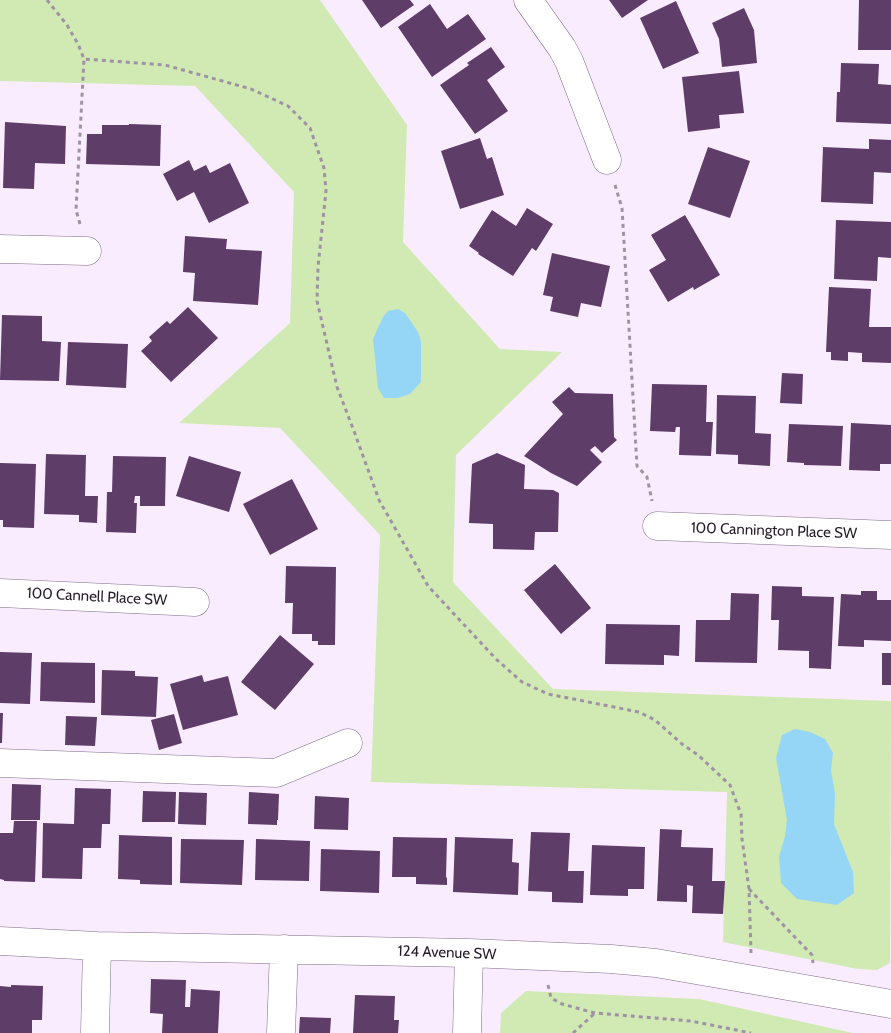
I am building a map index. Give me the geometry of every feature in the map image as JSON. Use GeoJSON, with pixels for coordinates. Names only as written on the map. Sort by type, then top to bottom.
{"type":"FeatureCollection","features":[{"type":"Feature","properties":{"kind":"street"},"geometry":{"type":"LineString","coordinates":[[528,0],[569,61],[607,160]]}},
{"type":"Feature","properties":{"kind":"street"},"geometry":{"type":"LineString","coordinates":[[0,249],[87,251]]}},
{"type":"Feature","properties":{"kind":"street","name":"100 Cannington Place SW"},"geometry":{"type":"LineString","coordinates":[[657,526],[891,535]]}},
{"type":"Feature","properties":{"kind":"street","name":"100 Cannell Place SW"},"geometry":{"type":"LineString","coordinates":[[0,593],[195,602]]}},
{"type":"Feature","properties":{"kind":"street"},"geometry":{"type":"LineString","coordinates":[[0,764],[276,773],[348,743]]}},
{"type":"Feature","properties":{"kind":"street","name":"124 Avenue SW"},"geometry":{"type":"LineString","coordinates":[[0,940],[97,946],[470,953],[656,963],[891,1004]]}},
{"type":"Feature","properties":{"kind":"street"},"geometry":{"type":"LineString","coordinates":[[95,1033],[97,946]]}},
{"type":"Feature","properties":{"kind":"street"},"geometry":{"type":"LineString","coordinates":[[281,1033],[284,949]]}},
{"type":"Feature","properties":{"kind":"street"},"geometry":{"type":"LineString","coordinates":[[467,1033],[470,953]]}},
{"type":"Feature","properties":{"kind":"path"},"geometry":{"type":"LineString","coordinates":[[47,0],[67,25],[84,59],[76,210],[87,251]]}},
{"type":"Feature","properties":{"kind":"path"},"geometry":{"type":"LineString","coordinates":[[84,59],[165,64],[251,89],[288,106],[310,128],[324,168],[326,191],[318,267],[318,301],[337,387],[379,500],[428,586],[496,659],[522,682],[548,694],[639,712],[655,720],[682,744],[698,755],[730,785],[741,814],[742,839],[749,889],[751,951],[748,978]]}},
{"type":"Feature","properties":{"kind":"path"},"geometry":{"type":"LineString","coordinates":[[607,160],[622,208],[637,466],[647,477],[657,526]]}},
{"type":"Feature","properties":{"kind":"path"},"geometry":{"type":"LineString","coordinates":[[749,889],[812,955],[813,964]]}},
{"type":"Feature","properties":{"kind":"path"},"geometry":{"type":"LineString","coordinates":[[548,985],[551,998],[562,1004],[595,1013],[691,1021],[751,1033]]}},
{"type":"Feature","properties":{"kind":"path"},"geometry":{"type":"LineString","coordinates":[[574,1033],[595,1013]]}},
{"type":"Feature","properties":{"kind":"green space"},"geometry":{"type":"Polygon","coordinates":[[[0,0],[320,0],[407,125],[403,242],[500,349],[562,352],[456,455],[453,582],[553,689],[891,701],[890,963],[877,970],[858,969],[723,942],[727,792],[371,782],[380,535],[280,428],[179,423],[290,323],[294,192],[195,86],[0,81],[0,0]]]}},
{"type":"Feature","properties":{"kind":"green space"},"geometry":{"type":"Polygon","coordinates":[[[526,991],[699,999],[853,1033],[500,1033],[501,1013],[526,991]]]}},
{"type":"Feature","properties":{"kind":"water"},"geometry":{"type":"Polygon","coordinates":[[[398,309],[405,313],[418,332],[421,342],[421,382],[410,394],[398,398],[384,398],[378,388],[373,339],[383,317],[388,311],[398,309]]]}},
{"type":"Feature","properties":{"kind":"water"},"geometry":{"type":"Polygon","coordinates":[[[795,729],[810,732],[825,739],[833,753],[831,770],[835,794],[834,824],[853,872],[854,893],[837,905],[797,899],[781,883],[779,857],[787,820],[776,758],[782,735],[795,729]]]}},
{"type":"Feature","properties":{"kind":"building"},"geometry":{"type":"Polygon","coordinates":[[[362,0],[410,0],[414,5],[381,28],[362,0]]]}},
{"type":"Feature","properties":{"kind":"building"},"geometry":{"type":"Polygon","coordinates":[[[609,0],[648,0],[622,18],[609,0]]]}},
{"type":"Feature","properties":{"kind":"building"},"geometry":{"type":"Polygon","coordinates":[[[859,0],[891,0],[891,50],[858,50],[859,0]]]}},
{"type":"Feature","properties":{"kind":"building"},"geometry":{"type":"Polygon","coordinates":[[[676,1],[699,53],[663,69],[640,18],[676,1]]]}},
{"type":"Feature","properties":{"kind":"building"},"geometry":{"type":"Polygon","coordinates":[[[430,4],[447,29],[468,14],[486,39],[432,77],[398,27],[430,4]]]}},
{"type":"Feature","properties":{"kind":"building"},"geometry":{"type":"Polygon","coordinates":[[[744,8],[754,30],[757,63],[722,67],[719,39],[712,23],[744,8]]]}},
{"type":"Feature","properties":{"kind":"building"},"geometry":{"type":"Polygon","coordinates":[[[491,47],[505,67],[487,80],[508,111],[475,134],[440,85],[469,65],[467,63],[491,47]]]}},
{"type":"Feature","properties":{"kind":"building"},"geometry":{"type":"Polygon","coordinates":[[[841,63],[879,64],[878,84],[891,85],[891,124],[836,122],[837,92],[840,92],[841,63]]]}},
{"type":"Feature","properties":{"kind":"building"},"geometry":{"type":"Polygon","coordinates":[[[739,71],[744,113],[719,115],[720,128],[688,132],[682,77],[739,71]]]}},
{"type":"Feature","properties":{"kind":"building"},"geometry":{"type":"Polygon","coordinates":[[[5,122],[66,126],[65,164],[35,163],[34,189],[3,188],[5,122]]]}},
{"type":"Feature","properties":{"kind":"building"},"geometry":{"type":"Polygon","coordinates":[[[102,125],[161,125],[160,166],[86,164],[87,134],[102,134],[102,125]]]}},
{"type":"Feature","properties":{"kind":"building"},"geometry":{"type":"Polygon","coordinates":[[[480,138],[487,159],[492,157],[504,195],[460,209],[441,151],[480,138]]]}},
{"type":"Feature","properties":{"kind":"building"},"geometry":{"type":"Polygon","coordinates":[[[869,139],[891,140],[891,173],[874,172],[873,204],[821,202],[823,147],[869,149],[869,139]]]}},
{"type":"Feature","properties":{"kind":"building"},"geometry":{"type":"Polygon","coordinates":[[[708,147],[750,161],[730,218],[688,204],[708,147]]]}},
{"type":"Feature","properties":{"kind":"building"},"geometry":{"type":"Polygon","coordinates":[[[189,160],[194,171],[206,165],[210,173],[230,163],[249,203],[209,223],[194,192],[177,201],[163,174],[189,160]]]}},
{"type":"Feature","properties":{"kind":"building"},"geometry":{"type":"Polygon","coordinates":[[[527,208],[553,224],[536,251],[532,248],[513,276],[478,254],[469,246],[492,210],[516,226],[527,208]]]}},
{"type":"Feature","properties":{"kind":"building"},"geometry":{"type":"Polygon","coordinates":[[[685,215],[720,275],[694,290],[693,287],[668,302],[649,270],[666,260],[651,235],[685,215]]]}},
{"type":"Feature","properties":{"kind":"building"},"geometry":{"type":"Polygon","coordinates":[[[836,220],[891,222],[891,258],[878,257],[877,281],[834,279],[836,220]]]}},
{"type":"Feature","properties":{"kind":"building"},"geometry":{"type":"Polygon","coordinates":[[[185,236],[227,239],[226,249],[262,251],[258,305],[193,301],[195,273],[183,272],[185,236]]]}},
{"type":"Feature","properties":{"kind":"building"},"geometry":{"type":"Polygon","coordinates":[[[552,253],[610,266],[601,307],[581,303],[578,317],[550,311],[553,297],[543,295],[552,253]]]}},
{"type":"Feature","properties":{"kind":"building"},"geometry":{"type":"Polygon","coordinates":[[[829,287],[871,289],[869,327],[891,327],[891,363],[862,362],[862,353],[848,352],[848,361],[831,360],[831,352],[826,352],[829,287]]]}},
{"type":"Feature","properties":{"kind":"building"},"geometry":{"type":"Polygon","coordinates":[[[188,307],[218,338],[171,382],[141,351],[152,341],[149,337],[167,321],[170,324],[188,307]]]}},
{"type":"Feature","properties":{"kind":"building"},"geometry":{"type":"Polygon","coordinates":[[[2,315],[42,316],[42,341],[61,342],[59,381],[0,380],[2,315]]]}},
{"type":"Feature","properties":{"kind":"building"},"geometry":{"type":"Polygon","coordinates":[[[68,342],[128,344],[126,388],[66,385],[68,342]]]}},
{"type":"Feature","properties":{"kind":"building"},"geometry":{"type":"Polygon","coordinates":[[[782,373],[803,374],[802,404],[780,403],[782,373]]]}},
{"type":"Feature","properties":{"kind":"building"},"geometry":{"type":"Polygon","coordinates":[[[652,384],[707,385],[706,422],[713,422],[711,456],[679,455],[680,427],[676,427],[675,432],[650,431],[652,384]]]}},
{"type":"Feature","properties":{"kind":"building"},"geometry":{"type":"Polygon","coordinates":[[[569,387],[575,393],[613,394],[614,437],[617,440],[602,453],[595,446],[590,450],[602,462],[577,486],[524,456],[563,414],[552,402],[569,387]]]}},
{"type":"Feature","properties":{"kind":"building"},"geometry":{"type":"Polygon","coordinates":[[[717,395],[756,396],[755,433],[771,434],[770,466],[738,464],[738,455],[716,454],[717,395]]]}},
{"type":"Feature","properties":{"kind":"building"},"geometry":{"type":"Polygon","coordinates":[[[851,423],[891,425],[891,464],[880,464],[880,471],[849,470],[851,423]]]}},
{"type":"Feature","properties":{"kind":"building"},"geometry":{"type":"Polygon","coordinates":[[[789,424],[843,426],[841,466],[804,465],[804,463],[787,462],[789,424]]]}},
{"type":"Feature","properties":{"kind":"building"},"geometry":{"type":"Polygon","coordinates":[[[497,453],[525,465],[524,489],[553,490],[559,493],[558,532],[535,532],[534,550],[493,549],[493,524],[469,523],[472,464],[497,453]]]}},
{"type":"Feature","properties":{"kind":"building"},"geometry":{"type":"Polygon","coordinates":[[[46,454],[86,455],[85,496],[98,496],[97,523],[79,522],[79,515],[44,514],[46,454]]]}},
{"type":"Feature","properties":{"kind":"building"},"geometry":{"type":"Polygon","coordinates":[[[113,456],[166,457],[165,506],[140,506],[140,496],[135,496],[134,503],[137,503],[136,533],[106,532],[107,492],[112,492],[113,456]]]}},
{"type":"Feature","properties":{"kind":"building"},"geometry":{"type":"Polygon","coordinates":[[[189,456],[241,472],[229,512],[176,496],[189,456]]]}},
{"type":"Feature","properties":{"kind":"building"},"geometry":{"type":"Polygon","coordinates":[[[0,463],[36,464],[34,528],[3,527],[3,520],[0,520],[0,463]]]}},
{"type":"Feature","properties":{"kind":"building"},"geometry":{"type":"Polygon","coordinates":[[[292,479],[318,529],[270,555],[243,504],[292,479]]]}},
{"type":"Feature","properties":{"kind":"building"},"geometry":{"type":"Polygon","coordinates":[[[555,564],[591,608],[561,634],[524,590],[555,564]]]}},
{"type":"Feature","properties":{"kind":"building"},"geometry":{"type":"Polygon","coordinates":[[[286,566],[336,567],[335,645],[318,645],[318,641],[312,641],[312,634],[292,634],[293,603],[285,603],[286,566]]]}},
{"type":"Feature","properties":{"kind":"building"},"geometry":{"type":"Polygon","coordinates":[[[772,586],[802,587],[802,596],[834,597],[831,669],[809,668],[809,651],[778,650],[779,620],[771,620],[772,586]]]}},
{"type":"Feature","properties":{"kind":"building"},"geometry":{"type":"Polygon","coordinates":[[[861,591],[877,591],[877,600],[891,600],[891,641],[864,640],[864,647],[838,646],[841,594],[861,595],[861,591]]]}},
{"type":"Feature","properties":{"kind":"building"},"geometry":{"type":"Polygon","coordinates":[[[731,593],[759,594],[757,663],[695,662],[696,620],[730,620],[731,593]]]}},
{"type":"Feature","properties":{"kind":"building"},"geometry":{"type":"Polygon","coordinates":[[[606,624],[680,625],[679,656],[664,655],[664,665],[605,664],[606,624]]]}},
{"type":"Feature","properties":{"kind":"building"},"geometry":{"type":"Polygon","coordinates":[[[280,635],[314,664],[275,710],[241,682],[280,635]]]}},
{"type":"Feature","properties":{"kind":"building"},"geometry":{"type":"Polygon","coordinates":[[[0,652],[32,653],[30,704],[0,703],[0,652]]]}},
{"type":"Feature","properties":{"kind":"building"},"geometry":{"type":"Polygon","coordinates":[[[882,653],[891,653],[891,685],[882,685],[882,653]]]}},
{"type":"Feature","properties":{"kind":"building"},"geometry":{"type":"Polygon","coordinates":[[[41,662],[95,663],[95,703],[40,701],[41,662]]]}},
{"type":"Feature","properties":{"kind":"building"},"geometry":{"type":"Polygon","coordinates":[[[102,670],[135,671],[135,676],[158,677],[156,717],[101,715],[102,670]]]}},
{"type":"Feature","properties":{"kind":"building"},"geometry":{"type":"Polygon","coordinates":[[[202,675],[204,682],[228,676],[238,715],[183,730],[170,684],[202,675]]]}},
{"type":"Feature","properties":{"kind":"building"},"geometry":{"type":"Polygon","coordinates":[[[0,713],[3,713],[2,743],[0,743],[0,713]]]}},
{"type":"Feature","properties":{"kind":"building"},"geometry":{"type":"Polygon","coordinates":[[[174,714],[182,743],[159,750],[151,720],[174,714]]]}},
{"type":"Feature","properties":{"kind":"building"},"geometry":{"type":"Polygon","coordinates":[[[66,716],[97,717],[95,746],[65,745],[66,716]]]}},
{"type":"Feature","properties":{"kind":"building"},"geometry":{"type":"Polygon","coordinates":[[[12,784],[41,785],[40,820],[11,820],[12,784]]]}},
{"type":"Feature","properties":{"kind":"building"},"geometry":{"type":"Polygon","coordinates":[[[75,788],[111,789],[110,824],[102,824],[101,848],[83,848],[82,879],[42,878],[43,823],[74,824],[75,788]]]}},
{"type":"Feature","properties":{"kind":"building"},"geometry":{"type":"Polygon","coordinates":[[[143,791],[176,792],[175,822],[142,822],[143,791]]]}},
{"type":"Feature","properties":{"kind":"building"},"geometry":{"type":"Polygon","coordinates":[[[179,792],[207,793],[206,825],[178,824],[179,792]]]}},
{"type":"Feature","properties":{"kind":"building"},"geometry":{"type":"Polygon","coordinates":[[[249,792],[279,794],[277,825],[248,824],[249,792]]]}},
{"type":"Feature","properties":{"kind":"building"},"geometry":{"type":"Polygon","coordinates":[[[315,796],[349,798],[348,830],[314,829],[315,796]]]}},
{"type":"Feature","properties":{"kind":"building"},"geometry":{"type":"Polygon","coordinates":[[[14,821],[37,821],[35,882],[4,881],[0,879],[0,833],[13,833],[14,821]]]}},
{"type":"Feature","properties":{"kind":"building"},"geometry":{"type":"Polygon","coordinates":[[[660,829],[682,830],[681,847],[713,848],[712,881],[725,881],[723,914],[692,913],[693,886],[687,885],[687,902],[657,901],[660,829]]]}},
{"type":"Feature","properties":{"kind":"building"},"geometry":{"type":"Polygon","coordinates":[[[531,832],[570,833],[568,871],[584,871],[583,903],[552,902],[552,892],[528,891],[531,832]]]}},
{"type":"Feature","properties":{"kind":"building"},"geometry":{"type":"Polygon","coordinates":[[[119,835],[172,837],[172,885],[140,884],[140,880],[118,879],[119,835]]]}},
{"type":"Feature","properties":{"kind":"building"},"geometry":{"type":"Polygon","coordinates":[[[393,837],[447,838],[447,885],[416,884],[416,877],[392,877],[393,837]]]}},
{"type":"Feature","properties":{"kind":"building"},"geometry":{"type":"Polygon","coordinates":[[[455,837],[513,839],[512,862],[519,863],[518,895],[453,892],[455,837]]]}},
{"type":"Feature","properties":{"kind":"building"},"geometry":{"type":"Polygon","coordinates":[[[181,839],[244,840],[242,885],[180,883],[181,839]]]}},
{"type":"Feature","properties":{"kind":"building"},"geometry":{"type":"Polygon","coordinates":[[[256,839],[310,841],[309,881],[255,880],[256,839]]]}},
{"type":"Feature","properties":{"kind":"building"},"geometry":{"type":"Polygon","coordinates":[[[592,845],[645,847],[644,889],[628,889],[628,896],[590,895],[592,845]]]}},
{"type":"Feature","properties":{"kind":"building"},"geometry":{"type":"Polygon","coordinates":[[[321,849],[380,851],[379,893],[320,891],[321,849]]]}},
{"type":"Feature","properties":{"kind":"building"},"geometry":{"type":"Polygon","coordinates":[[[151,979],[186,980],[185,1007],[190,1007],[191,989],[220,991],[218,1033],[162,1033],[163,1014],[150,1013],[151,979]]]}},
{"type":"Feature","properties":{"kind":"building"},"geometry":{"type":"Polygon","coordinates":[[[11,985],[43,986],[42,1020],[32,1020],[32,1033],[0,1033],[0,986],[11,987],[11,985]]]}},
{"type":"Feature","properties":{"kind":"building"},"geometry":{"type":"Polygon","coordinates":[[[355,995],[395,996],[394,1020],[399,1020],[398,1033],[353,1033],[355,995]]]}},
{"type":"Feature","properties":{"kind":"building"},"geometry":{"type":"Polygon","coordinates":[[[300,1017],[331,1018],[330,1033],[299,1033],[300,1017]]]}}]}
